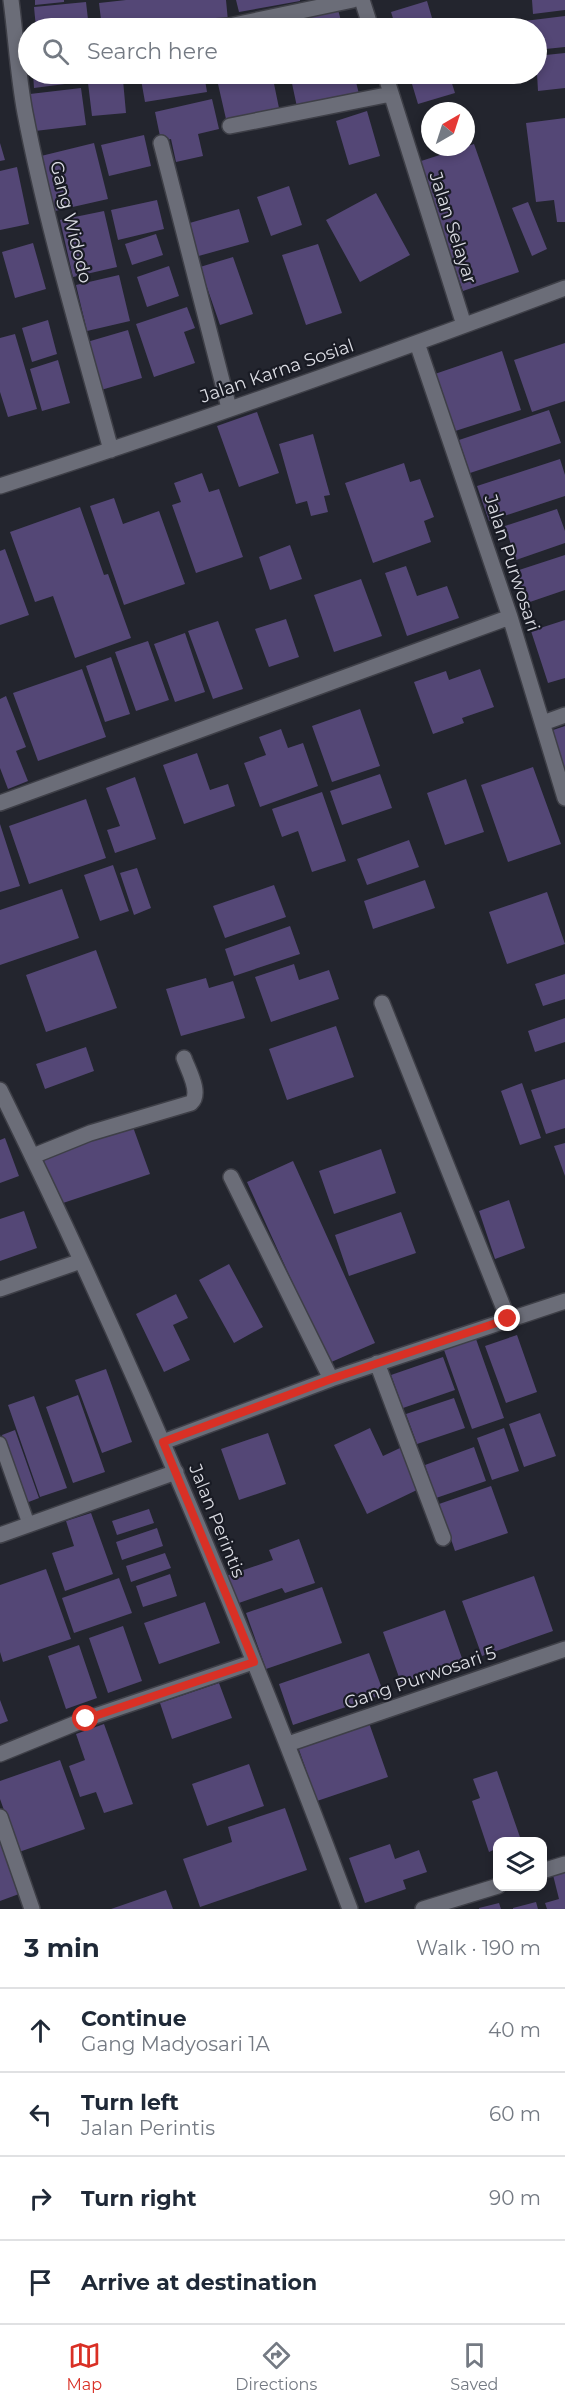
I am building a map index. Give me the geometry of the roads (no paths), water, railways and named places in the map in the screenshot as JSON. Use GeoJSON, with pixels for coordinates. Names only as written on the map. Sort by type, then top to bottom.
{"type":"FeatureCollection","features":[{"type":"Feature","properties":{"kind":"street","name":"Gang Widodo"},"geometry":{"type":"LineString","coordinates":[[11,0],[18,29]]}},
{"type":"Feature","properties":{"kind":"street"},"geometry":{"type":"LineString","coordinates":[[267,18],[353,0]]}},
{"type":"Feature","properties":{"kind":"street"},"geometry":{"type":"LineString","coordinates":[[362,0],[368,18]]}},
{"type":"Feature","properties":{"kind":"street","name":"Gang Widodo"},"geometry":{"type":"LineString","coordinates":[[24,84],[25,111],[32,145],[56,245],[111,450]]}},
{"type":"Feature","properties":{"kind":"street","name":"Jalan Selayar"},"geometry":{"type":"LineString","coordinates":[[388,84],[464,326]]}},
{"type":"Feature","properties":{"kind":"street"},"geometry":{"type":"LineString","coordinates":[[230,126],[391,94]]}},
{"type":"Feature","properties":{"kind":"street"},"geometry":{"type":"LineString","coordinates":[[161,143],[229,408]]}},
{"type":"Feature","properties":{"kind":"street","name":"Jalan Karna Sosial"},"geometry":{"type":"LineString","coordinates":[[0,486],[111,450],[417,343],[565,288]]}},
{"type":"Feature","properties":{"kind":"street","name":"Jalan Purwosari"},"geometry":{"type":"LineString","coordinates":[[417,343],[510,617],[565,798]]}},
{"type":"Feature","properties":{"kind":"street"},"geometry":{"type":"LineString","coordinates":[[0,803],[510,617]]}},
{"type":"Feature","properties":{"kind":"street"},"geometry":{"type":"LineString","coordinates":[[543,723],[565,716]]}},
{"type":"Feature","properties":{"kind":"street"},"geometry":{"type":"LineString","coordinates":[[382,1003],[508,1319]]}},
{"type":"Feature","properties":{"kind":"street"},"geometry":{"type":"LineString","coordinates":[[33,1156],[90,1133],[191,1103],[196,1093],[184,1058]]}},
{"type":"Feature","properties":{"kind":"street","name":"Jalan Perintis"},"geometry":{"type":"LineString","coordinates":[[0,1090],[33,1156],[176,1472],[288,1744],[350,1909]]}},
{"type":"Feature","properties":{"kind":"street"},"geometry":{"type":"LineString","coordinates":[[231,1177],[331,1379]]}},
{"type":"Feature","properties":{"kind":"street"},"geometry":{"type":"LineString","coordinates":[[0,1289],[81,1261]]}},
{"type":"Feature","properties":{"kind":"street"},"geometry":{"type":"LineString","coordinates":[[163,1442],[331,1379],[565,1301]]}},
{"type":"Feature","properties":{"kind":"street"},"geometry":{"type":"LineString","coordinates":[[377,1364],[443,1538]]}},
{"type":"Feature","properties":{"kind":"street"},"geometry":{"type":"LineString","coordinates":[[0,1535],[176,1472]]}},
{"type":"Feature","properties":{"kind":"street","name":"Gang Purwosari 5"},"geometry":{"type":"LineString","coordinates":[[288,1744],[565,1649]]}},
{"type":"Feature","properties":{"kind":"street"},"geometry":{"type":"LineString","coordinates":[[0,1754],[86,1719],[254,1662]]}},
{"type":"Feature","properties":{"kind":"street"},"geometry":{"type":"LineString","coordinates":[[0,1816],[32,1909]]}},
{"type":"Feature","properties":{"kind":"street"},"geometry":{"type":"LineString","coordinates":[[547,1871],[565,1864]]}},
{"type":"Feature","properties":{"kind":"street"},"geometry":{"type":"LineString","coordinates":[[423,1909],[493,1888]]}},
{"type":"Feature","properties":{"kind":"lane"},"geometry":{"type":"LineString","coordinates":[[0,1443],[29,1525]]}}]}
